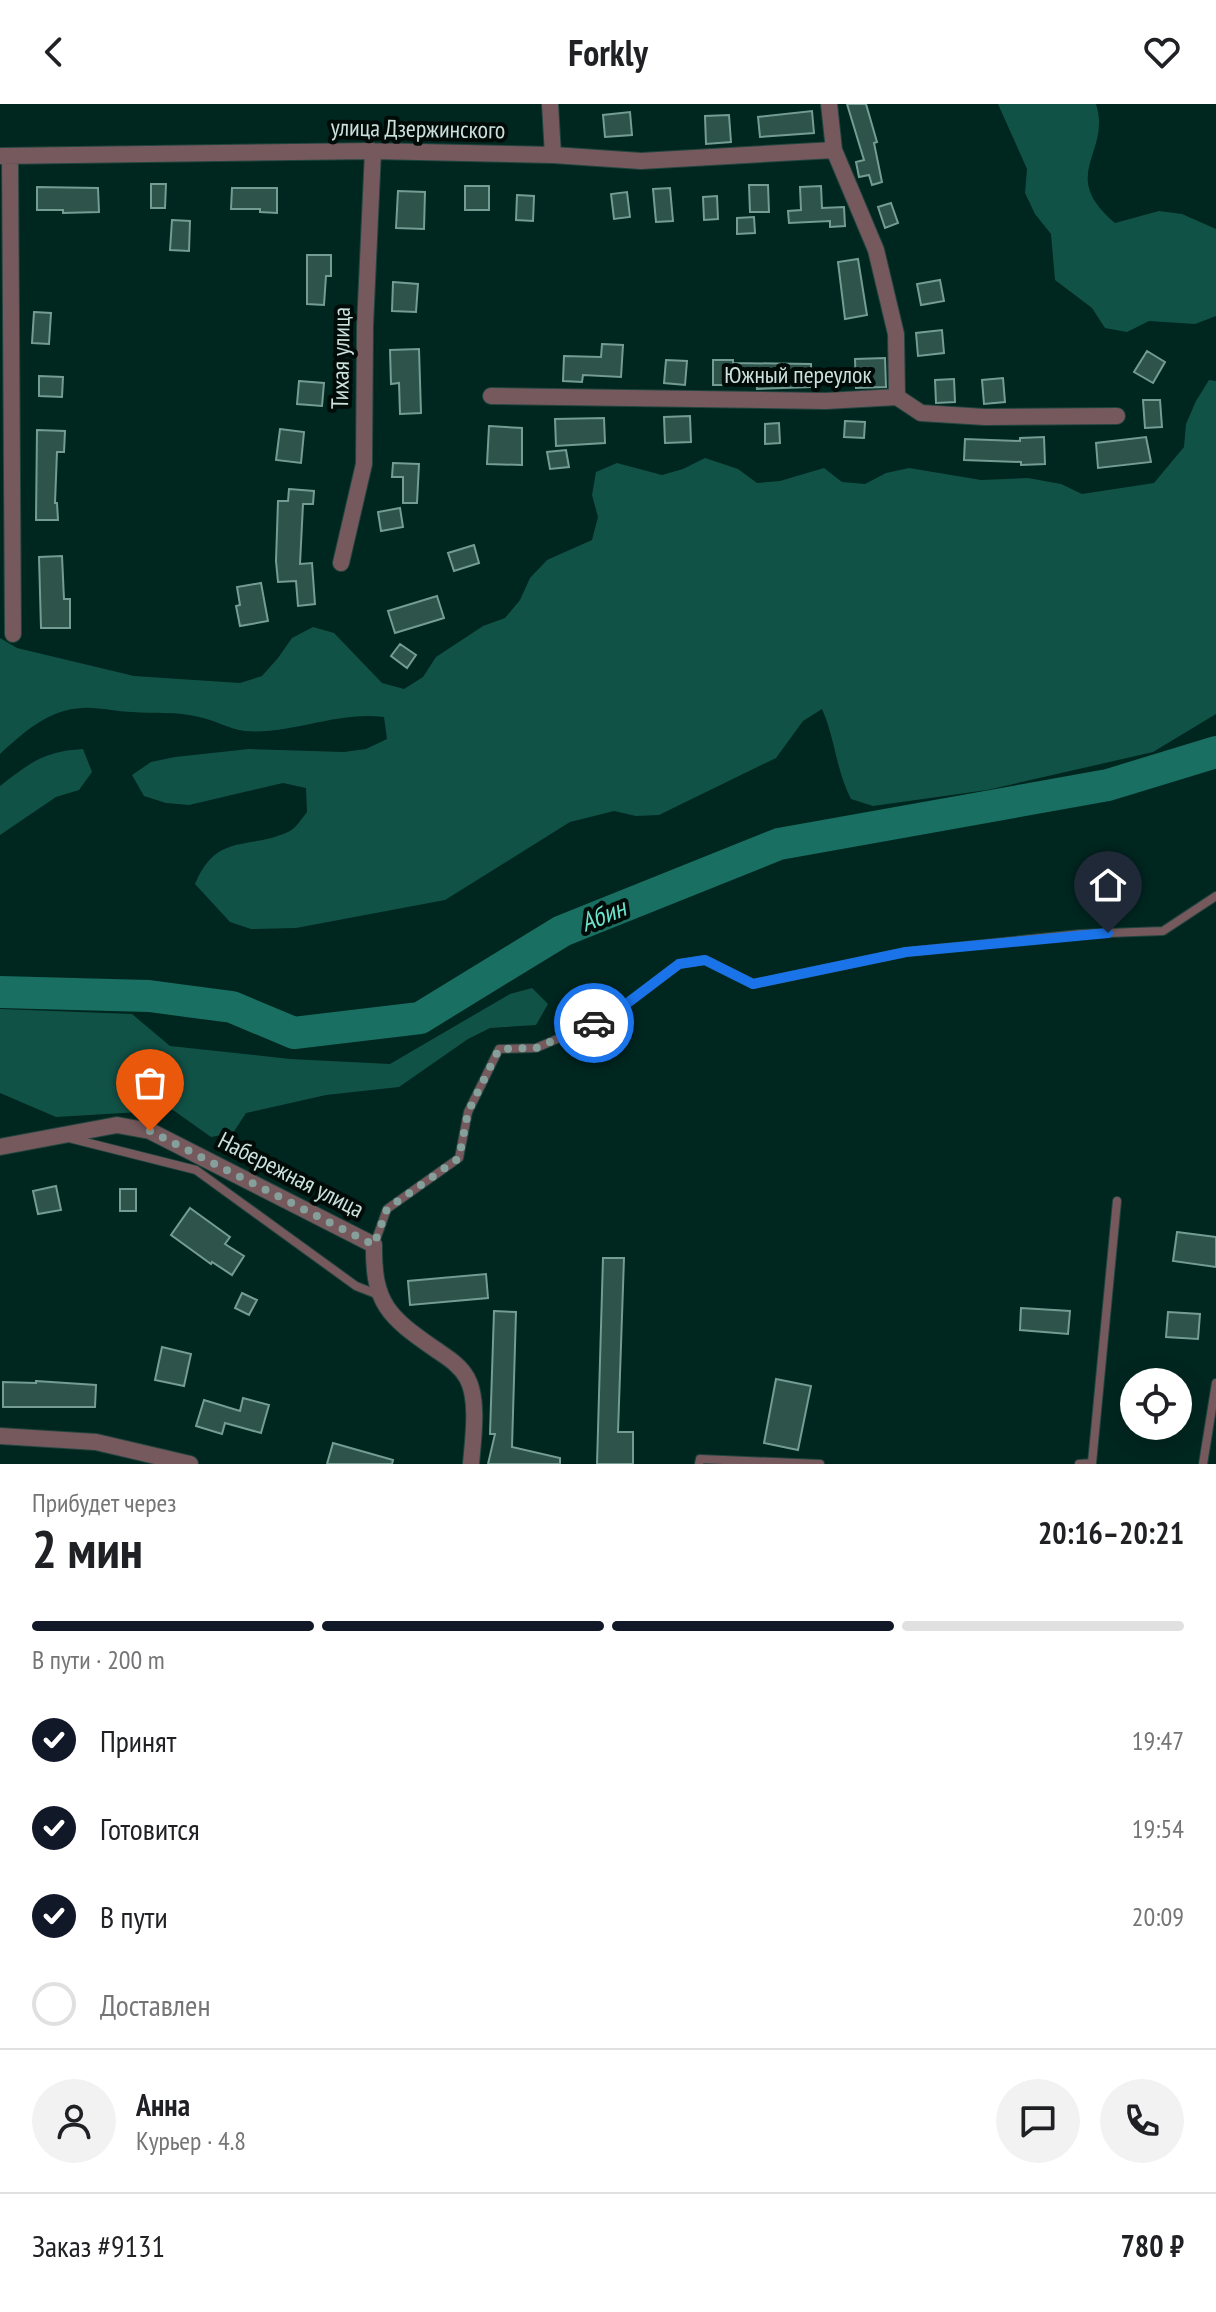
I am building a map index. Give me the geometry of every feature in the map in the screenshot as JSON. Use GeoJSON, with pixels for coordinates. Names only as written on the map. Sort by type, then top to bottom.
{"type":"FeatureCollection","features":[{"type":"Feature","properties":{"kind":"street"},"geometry":{"type":"LineString","coordinates":[[550,104],[553,155]]}},
{"type":"Feature","properties":{"kind":"street","name":"Южный переулок"},"geometry":{"type":"LineString","coordinates":[[491,396],[826,401],[897,397],[896,334],[876,250],[834,150],[829,104]]}},
{"type":"Feature","properties":{"kind":"street","name":"улица Дзержинского"},"geometry":{"type":"LineString","coordinates":[[5,156],[373,151],[553,155],[641,161],[834,150]]}},
{"type":"Feature","properties":{"kind":"street","name":"Тихая улица"},"geometry":{"type":"LineString","coordinates":[[341,563],[364,464],[365,326],[373,151]]}},
{"type":"Feature","properties":{"kind":"street"},"geometry":{"type":"LineString","coordinates":[[5,156],[7,466],[13,634]]}},
{"type":"Feature","properties":{"kind":"street"},"geometry":{"type":"LineString","coordinates":[[897,397],[921,413],[985,417],[1117,416]]}},
{"type":"Feature","properties":{"kind":"street","name":"Набережная улица"},"geometry":{"type":"LineString","coordinates":[[0,1147],[117,1125],[150,1131],[374,1245]]}},
{"type":"Feature","properties":{"kind":"street"},"geometry":{"type":"LineString","coordinates":[[374,1245],[373,1269],[379,1295],[398,1323],[458,1365],[469,1381],[474,1417],[471,1464]]}},
{"type":"Feature","properties":{"kind":"street"},"geometry":{"type":"LineString","coordinates":[[0,1436],[96,1442],[190,1464]]}},
{"type":"Feature","properties":{"kind":"lane"},"geometry":{"type":"LineString","coordinates":[[374,1245],[387,1209],[459,1158],[468,1112],[499,1049],[536,1048],[609,1017],[679,964],[705,960],[753,984],[906,952],[1080,934],[1163,931],[1216,896]]}},
{"type":"Feature","properties":{"kind":"lane"},"geometry":{"type":"LineString","coordinates":[[61,1135],[196,1170],[356,1286],[379,1295]]}},
{"type":"Feature","properties":{"kind":"lane"},"geometry":{"type":"LineString","coordinates":[[1079,1464],[1092,1463],[1117,1201]]}},
{"type":"Feature","properties":{"kind":"lane"},"geometry":{"type":"LineString","coordinates":[[1203,1464],[1212,1428],[1216,1383]]}},
{"type":"Feature","properties":{"kind":"lane"},"geometry":{"type":"LineString","coordinates":[[699,1464],[700,1459],[820,1464]]}},
{"type":"Feature","properties":{"kind":"green space"},"geometry":{"type":"Polygon","coordinates":[[[998,104],[1096,104],[1098,137],[1088,177],[1090,191],[1098,206],[1115,223],[1159,211],[1182,214],[1216,229],[1216,316],[1195,324],[1149,321],[1127,332],[1105,328],[1092,308],[1055,280],[1051,234],[1035,214],[1025,193],[1027,169],[998,104]]]}},
{"type":"Feature","properties":{"kind":"green space"},"geometry":{"type":"Polygon","coordinates":[[[1209,380],[1216,381],[1216,714],[1153,752],[987,790],[873,806],[851,799],[822,709],[803,721],[776,758],[659,815],[636,816],[614,811],[570,822],[445,900],[296,928],[251,929],[230,922],[195,884],[213,856],[224,849],[275,837],[293,829],[307,812],[306,788],[283,783],[189,805],[166,803],[144,796],[132,775],[151,762],[175,757],[249,749],[344,752],[366,749],[387,739],[384,717],[348,717],[279,730],[245,731],[191,715],[71,709],[48,717],[0,754],[0,638],[17,648],[134,676],[240,683],[262,676],[292,638],[313,627],[334,633],[382,683],[404,689],[423,677],[436,657],[483,626],[505,618],[520,600],[530,578],[547,560],[592,540],[598,517],[592,495],[596,472],[617,463],[662,475],[705,458],[738,469],[757,483],[780,481],[824,468],[842,482],[865,484],[886,473],[909,468],[981,480],[1028,478],[1061,484],[1082,494],[1154,483],[1184,447],[1186,424],[1209,380]]]}},
{"type":"Feature","properties":{"kind":"green space"},"geometry":{"type":"Polygon","coordinates":[[[83,749],[92,772],[79,790],[56,797],[0,835],[0,786],[38,760],[58,752],[83,749]]]}},
{"type":"Feature","properties":{"kind":"green space"},"geometry":{"type":"Polygon","coordinates":[[[532,988],[548,1004],[536,1025],[490,1028],[468,1039],[399,1087],[326,1095],[246,1113],[233,1133],[211,1137],[173,1110],[56,1117],[0,1093],[0,1009],[132,1014],[170,1046],[290,1059],[390,1064],[510,994],[532,988]]]}},
{"type":"Feature","properties":{"kind":"building"},"geometry":{"type":"Polygon","coordinates":[[[847,104],[866,104],[877,142],[874,143],[882,182],[872,185],[869,175],[859,177],[856,162],[864,160],[847,104]]]}},
{"type":"Feature","properties":{"kind":"building"},"geometry":{"type":"Polygon","coordinates":[[[812,111],[814,133],[760,137],[758,117],[812,111]]]}},
{"type":"Feature","properties":{"kind":"building"},"geometry":{"type":"Polygon","coordinates":[[[630,112],[632,135],[605,137],[603,115],[630,112]]]}},
{"type":"Feature","properties":{"kind":"building"},"geometry":{"type":"Polygon","coordinates":[[[729,115],[731,142],[706,144],[705,116],[729,115]]]}},
{"type":"Feature","properties":{"kind":"building"},"geometry":{"type":"Polygon","coordinates":[[[151,184],[166,184],[165,208],[151,208],[151,184]]]}},
{"type":"Feature","properties":{"kind":"building"},"geometry":{"type":"Polygon","coordinates":[[[749,185],[768,185],[769,212],[750,212],[749,185]]]}},
{"type":"Feature","properties":{"kind":"building"},"geometry":{"type":"Polygon","coordinates":[[[465,186],[489,186],[489,210],[465,210],[465,186]]]}},
{"type":"Feature","properties":{"kind":"building"},"geometry":{"type":"Polygon","coordinates":[[[821,186],[822,208],[844,207],[845,226],[830,227],[830,221],[789,223],[788,211],[801,210],[800,187],[821,186]]]}},
{"type":"Feature","properties":{"kind":"building"},"geometry":{"type":"Polygon","coordinates":[[[37,187],[98,188],[99,212],[37,210],[37,187]]]}},
{"type":"Feature","properties":{"kind":"building"},"geometry":{"type":"Polygon","coordinates":[[[232,188],[277,188],[277,213],[260,212],[260,209],[231,209],[232,188]]]}},
{"type":"Feature","properties":{"kind":"building"},"geometry":{"type":"Polygon","coordinates":[[[670,188],[673,221],[656,222],[653,189],[670,188]]]}},
{"type":"Feature","properties":{"kind":"building"},"geometry":{"type":"Polygon","coordinates":[[[398,191],[425,192],[424,229],[396,228],[398,191]]]}},
{"type":"Feature","properties":{"kind":"building"},"geometry":{"type":"Polygon","coordinates":[[[627,192],[630,217],[614,219],[611,194],[627,192]]]}},
{"type":"Feature","properties":{"kind":"building"},"geometry":{"type":"Polygon","coordinates":[[[517,195],[534,196],[533,221],[516,220],[517,195]]]}},
{"type":"Feature","properties":{"kind":"building"},"geometry":{"type":"Polygon","coordinates":[[[717,196],[718,219],[704,220],[703,197],[717,196]]]}},
{"type":"Feature","properties":{"kind":"building"},"geometry":{"type":"Polygon","coordinates":[[[891,203],[898,223],[885,228],[878,207],[891,203]]]}},
{"type":"Feature","properties":{"kind":"building"},"geometry":{"type":"Polygon","coordinates":[[[754,217],[755,233],[737,234],[737,218],[754,217]]]}},
{"type":"Feature","properties":{"kind":"building"},"geometry":{"type":"Polygon","coordinates":[[[172,220],[190,221],[189,251],[170,250],[172,220]]]}},
{"type":"Feature","properties":{"kind":"building"},"geometry":{"type":"Polygon","coordinates":[[[307,255],[331,255],[331,276],[326,276],[324,305],[307,304],[307,255]]]}},
{"type":"Feature","properties":{"kind":"building"},"geometry":{"type":"Polygon","coordinates":[[[858,259],[867,315],[845,319],[838,262],[858,259]]]}},
{"type":"Feature","properties":{"kind":"building"},"geometry":{"type":"Polygon","coordinates":[[[940,280],[944,301],[921,305],[917,284],[940,280]]]}},
{"type":"Feature","properties":{"kind":"building"},"geometry":{"type":"Polygon","coordinates":[[[393,282],[418,284],[416,312],[392,311],[393,282]]]}},
{"type":"Feature","properties":{"kind":"building"},"geometry":{"type":"Polygon","coordinates":[[[34,312],[51,313],[49,344],[32,343],[34,312]]]}},
{"type":"Feature","properties":{"kind":"building"},"geometry":{"type":"Polygon","coordinates":[[[942,330],[944,353],[918,356],[916,333],[942,330]]]}},
{"type":"Feature","properties":{"kind":"building"},"geometry":{"type":"Polygon","coordinates":[[[602,344],[623,345],[621,377],[583,375],[582,382],[563,381],[564,356],[601,357],[602,344]]]}},
{"type":"Feature","properties":{"kind":"building"},"geometry":{"type":"Polygon","coordinates":[[[419,349],[421,413],[400,414],[399,383],[391,384],[390,350],[419,349]]]}},
{"type":"Feature","properties":{"kind":"building"},"geometry":{"type":"Polygon","coordinates":[[[1147,351],[1165,362],[1153,383],[1134,372],[1147,351]]]}},
{"type":"Feature","properties":{"kind":"building"},"geometry":{"type":"Polygon","coordinates":[[[885,358],[886,387],[856,388],[855,359],[885,358]]]}},
{"type":"Feature","properties":{"kind":"building"},"geometry":{"type":"Polygon","coordinates":[[[666,360],[687,361],[685,385],[664,383],[666,360]]]}},
{"type":"Feature","properties":{"kind":"building"},"geometry":{"type":"Polygon","coordinates":[[[713,360],[811,364],[811,387],[757,389],[757,385],[713,385],[713,360]]]}},
{"type":"Feature","properties":{"kind":"building"},"geometry":{"type":"Polygon","coordinates":[[[39,376],[63,377],[62,397],[39,396],[39,376]]]}},
{"type":"Feature","properties":{"kind":"building"},"geometry":{"type":"Polygon","coordinates":[[[1003,378],[1005,402],[984,404],[982,380],[1003,378]]]}},
{"type":"Feature","properties":{"kind":"building"},"geometry":{"type":"Polygon","coordinates":[[[954,379],[955,402],[936,403],[935,380],[954,379]]]}},
{"type":"Feature","properties":{"kind":"building"},"geometry":{"type":"Polygon","coordinates":[[[299,381],[324,383],[322,406],[297,404],[299,381]]]}},
{"type":"Feature","properties":{"kind":"building"},"geometry":{"type":"Polygon","coordinates":[[[1143,400],[1160,400],[1162,427],[1145,428],[1143,400]]]}},
{"type":"Feature","properties":{"kind":"building"},"geometry":{"type":"Polygon","coordinates":[[[690,416],[691,442],[665,443],[664,417],[690,416]]]}},
{"type":"Feature","properties":{"kind":"building"},"geometry":{"type":"Polygon","coordinates":[[[604,418],[605,443],[556,446],[555,419],[604,418]]]}},
{"type":"Feature","properties":{"kind":"building"},"geometry":{"type":"Polygon","coordinates":[[[845,421],[865,422],[864,438],[844,437],[845,421]]]}},
{"type":"Feature","properties":{"kind":"building"},"geometry":{"type":"Polygon","coordinates":[[[779,423],[780,443],[765,444],[765,424],[779,423]]]}},
{"type":"Feature","properties":{"kind":"building"},"geometry":{"type":"Polygon","coordinates":[[[489,426],[522,428],[522,465],[487,464],[489,426]]]}},
{"type":"Feature","properties":{"kind":"building"},"geometry":{"type":"Polygon","coordinates":[[[280,429],[304,432],[301,463],[276,460],[280,429]]]}},
{"type":"Feature","properties":{"kind":"building"},"geometry":{"type":"Polygon","coordinates":[[[37,430],[65,431],[64,452],[57,452],[55,503],[58,520],[36,520],[37,430]]]}},
{"type":"Feature","properties":{"kind":"building"},"geometry":{"type":"Polygon","coordinates":[[[1044,437],[1045,464],[964,460],[965,439],[1020,441],[1020,438],[1044,437]]]}},
{"type":"Feature","properties":{"kind":"building"},"geometry":{"type":"Polygon","coordinates":[[[1146,437],[1151,462],[1098,468],[1096,443],[1146,437]]]}},
{"type":"Feature","properties":{"kind":"building"},"geometry":{"type":"Polygon","coordinates":[[[566,450],[569,467],[550,469],[547,452],[566,450]]]}},
{"type":"Feature","properties":{"kind":"building"},"geometry":{"type":"Polygon","coordinates":[[[393,463],[419,464],[417,503],[403,503],[403,477],[392,477],[393,463]]]}},
{"type":"Feature","properties":{"kind":"building"},"geometry":{"type":"Polygon","coordinates":[[[289,489],[314,491],[313,504],[303,504],[300,564],[312,563],[315,604],[298,606],[296,581],[278,582],[278,501],[288,501],[289,489]]]}},
{"type":"Feature","properties":{"kind":"building"},"geometry":{"type":"Polygon","coordinates":[[[400,508],[403,527],[381,531],[378,512],[400,508]]]}},
{"type":"Feature","properties":{"kind":"building"},"geometry":{"type":"Polygon","coordinates":[[[474,545],[479,563],[454,571],[448,553],[474,545]]]}},
{"type":"Feature","properties":{"kind":"building"},"geometry":{"type":"Polygon","coordinates":[[[62,556],[64,599],[70,599],[70,628],[41,628],[39,557],[62,556]]]}},
{"type":"Feature","properties":{"kind":"building"},"geometry":{"type":"Polygon","coordinates":[[[261,583],[268,621],[240,626],[236,606],[240,605],[237,587],[261,583]]]}},
{"type":"Feature","properties":{"kind":"building"},"geometry":{"type":"Polygon","coordinates":[[[437,596],[444,618],[395,633],[388,611],[437,596]]]}},
{"type":"Feature","properties":{"kind":"building"},"geometry":{"type":"Polygon","coordinates":[[[400,644],[416,655],[407,668],[391,656],[400,644]]]}},
{"type":"Feature","properties":{"kind":"building"},"geometry":{"type":"Polygon","coordinates":[[[56,1186],[61,1210],[38,1214],[33,1191],[56,1186]]]}},
{"type":"Feature","properties":{"kind":"building"},"geometry":{"type":"Polygon","coordinates":[[[120,1189],[136,1189],[136,1211],[120,1211],[120,1189]]]}},
{"type":"Feature","properties":{"kind":"building"},"geometry":{"type":"Polygon","coordinates":[[[190,1208],[230,1237],[225,1244],[244,1256],[232,1275],[171,1235],[190,1208]]]}},
{"type":"Feature","properties":{"kind":"building"},"geometry":{"type":"Polygon","coordinates":[[[1177,1232],[1216,1237],[1216,1267],[1173,1261],[1177,1232]]]}},
{"type":"Feature","properties":{"kind":"building"},"geometry":{"type":"Polygon","coordinates":[[[603,1258],[624,1258],[618,1432],[633,1432],[633,1464],[597,1464],[603,1258]]]}},
{"type":"Feature","properties":{"kind":"building"},"geometry":{"type":"Polygon","coordinates":[[[486,1274],[488,1298],[410,1305],[408,1281],[486,1274]]]}},
{"type":"Feature","properties":{"kind":"building"},"geometry":{"type":"Polygon","coordinates":[[[242,1293],[257,1300],[249,1315],[235,1308],[242,1293]]]}},
{"type":"Feature","properties":{"kind":"building"},"geometry":{"type":"Polygon","coordinates":[[[1021,1308],[1070,1311],[1068,1334],[1020,1330],[1021,1308]]]}},
{"type":"Feature","properties":{"kind":"building"},"geometry":{"type":"Polygon","coordinates":[[[494,1311],[516,1312],[512,1447],[560,1458],[560,1464],[488,1464],[495,1434],[490,1434],[494,1311]]]}},
{"type":"Feature","properties":{"kind":"building"},"geometry":{"type":"Polygon","coordinates":[[[1168,1312],[1200,1314],[1198,1339],[1166,1337],[1168,1312]]]}},
{"type":"Feature","properties":{"kind":"building"},"geometry":{"type":"Polygon","coordinates":[[[162,1347],[191,1354],[184,1386],[155,1380],[162,1347]]]}},
{"type":"Feature","properties":{"kind":"building"},"geometry":{"type":"Polygon","coordinates":[[[776,1379],[811,1386],[798,1450],[764,1443],[776,1379]]]}},
{"type":"Feature","properties":{"kind":"building"},"geometry":{"type":"Polygon","coordinates":[[[3,1382],[96,1385],[95,1407],[3,1407],[3,1382]]]}},
{"type":"Feature","properties":{"kind":"building"},"geometry":{"type":"Polygon","coordinates":[[[243,1398],[269,1405],[261,1433],[225,1423],[222,1434],[196,1426],[204,1400],[240,1411],[243,1398]]]}},
{"type":"Feature","properties":{"kind":"building"},"geometry":{"type":"Polygon","coordinates":[[[333,1443],[393,1460],[392,1464],[327,1464],[333,1443]]]}},
{"type":"Feature","properties":{"kind":"waterway","name":"Абин"},"geometry":{"type":"LineString","coordinates":[[0,992],[149,996],[232,1007],[294,1033],[420,1018],[562,931],[779,844],[1108,785],[1216,752]]}},
{"type":"Feature","properties":{"kind":"way so far"},"geometry":{"type":"LineString","coordinates":[[150,1131],[374,1245],[387,1209],[459,1158],[468,1112],[499,1049],[536,1048],[594,1023]]}},
{"type":"Feature","properties":{"kind":"route"},"geometry":{"type":"LineString","coordinates":[[594,1023],[609,1017],[679,964],[705,960],[753,984],[906,952],[1108,933]]}}]}
